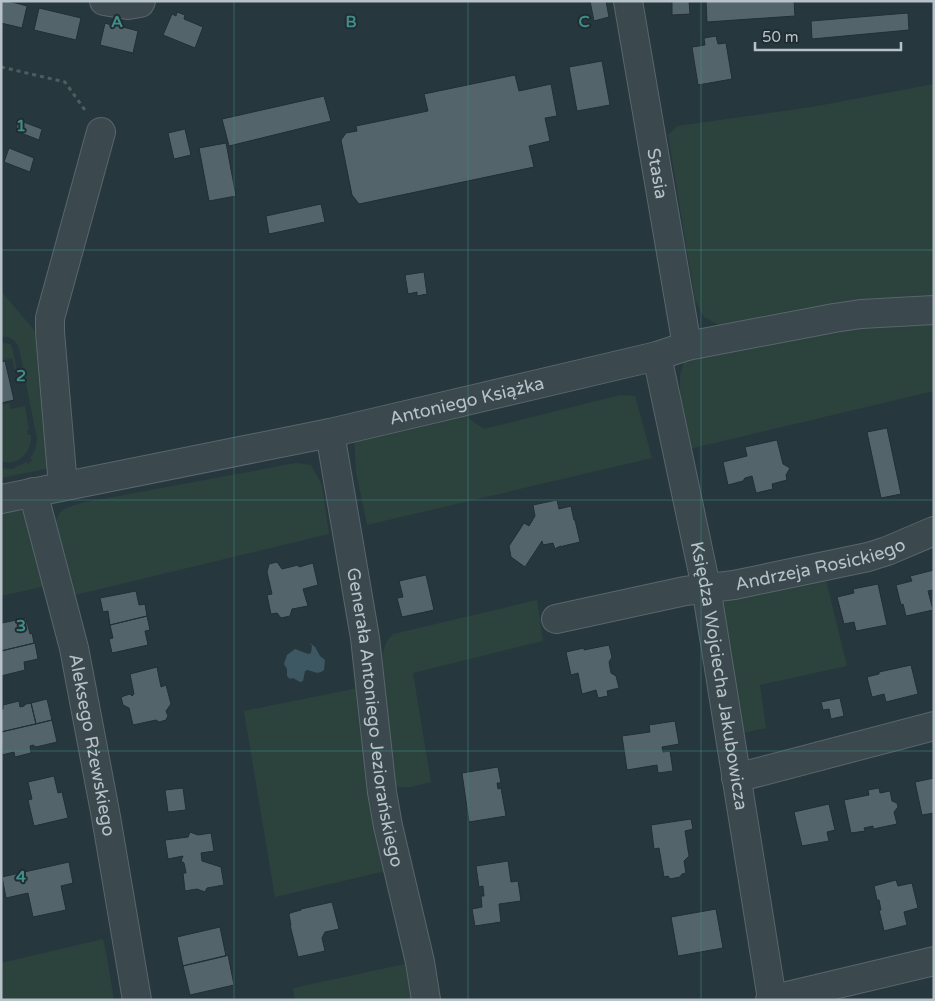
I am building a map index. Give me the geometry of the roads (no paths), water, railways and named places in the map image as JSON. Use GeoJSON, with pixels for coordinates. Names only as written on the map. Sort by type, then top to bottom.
{"type":"FeatureCollection","features":[{"type":"Feature","properties":{"kind":"street"},"geometry":{"type":"LineString","coordinates":[[104,1],[128,6],[140,3],[141,1]]}},
{"type":"Feature","properties":{"kind":"street","name":"Stasia"},"geometry":{"type":"LineString","coordinates":[[628,1],[686,346]]}},
{"type":"Feature","properties":{"kind":"street"},"geometry":{"type":"LineString","coordinates":[[63,486],[50,318],[101,132]]}},
{"type":"Feature","properties":{"kind":"street","name":"Antoniego Książka"},"geometry":{"type":"LineString","coordinates":[[1,499],[330,433],[657,356],[686,346],[861,314],[934,310]]}},
{"type":"Feature","properties":{"kind":"street","name":"Księdza Wojciecha Jakubowicza"},"geometry":{"type":"LineString","coordinates":[[657,356],[706,587],[771,999]]}},
{"type":"Feature","properties":{"kind":"street","name":"Generała Antoniego Jeziorańskiego"},"geometry":{"type":"LineString","coordinates":[[330,433],[365,638],[382,792],[388,826],[420,962],[426,1000]]}},
{"type":"Feature","properties":{"kind":"street","name":"Aleksego Rżewskiego"},"geometry":{"type":"LineString","coordinates":[[33,492],[74,648],[106,817],[137,1000]]}},
{"type":"Feature","properties":{"kind":"street","name":"Andrzeja Rosickiego"},"geometry":{"type":"LineString","coordinates":[[556,619],[685,590],[734,585],[868,557],[934,531]]}},
{"type":"Feature","properties":{"kind":"street"},"geometry":{"type":"LineString","coordinates":[[736,778],[934,726]]}},
{"type":"Feature","properties":{"kind":"street"},"geometry":{"type":"LineString","coordinates":[[771,999],[934,961]]}},
{"type":"Feature","properties":{"kind":"water"},"geometry":{"type":"Polygon","coordinates":[[[310,643],[325,660],[324,670],[318,673],[305,671],[303,681],[300,682],[293,678],[290,679],[287,676],[287,669],[284,664],[287,655],[295,649],[308,654],[311,653],[312,646],[310,643]]]}}]}
